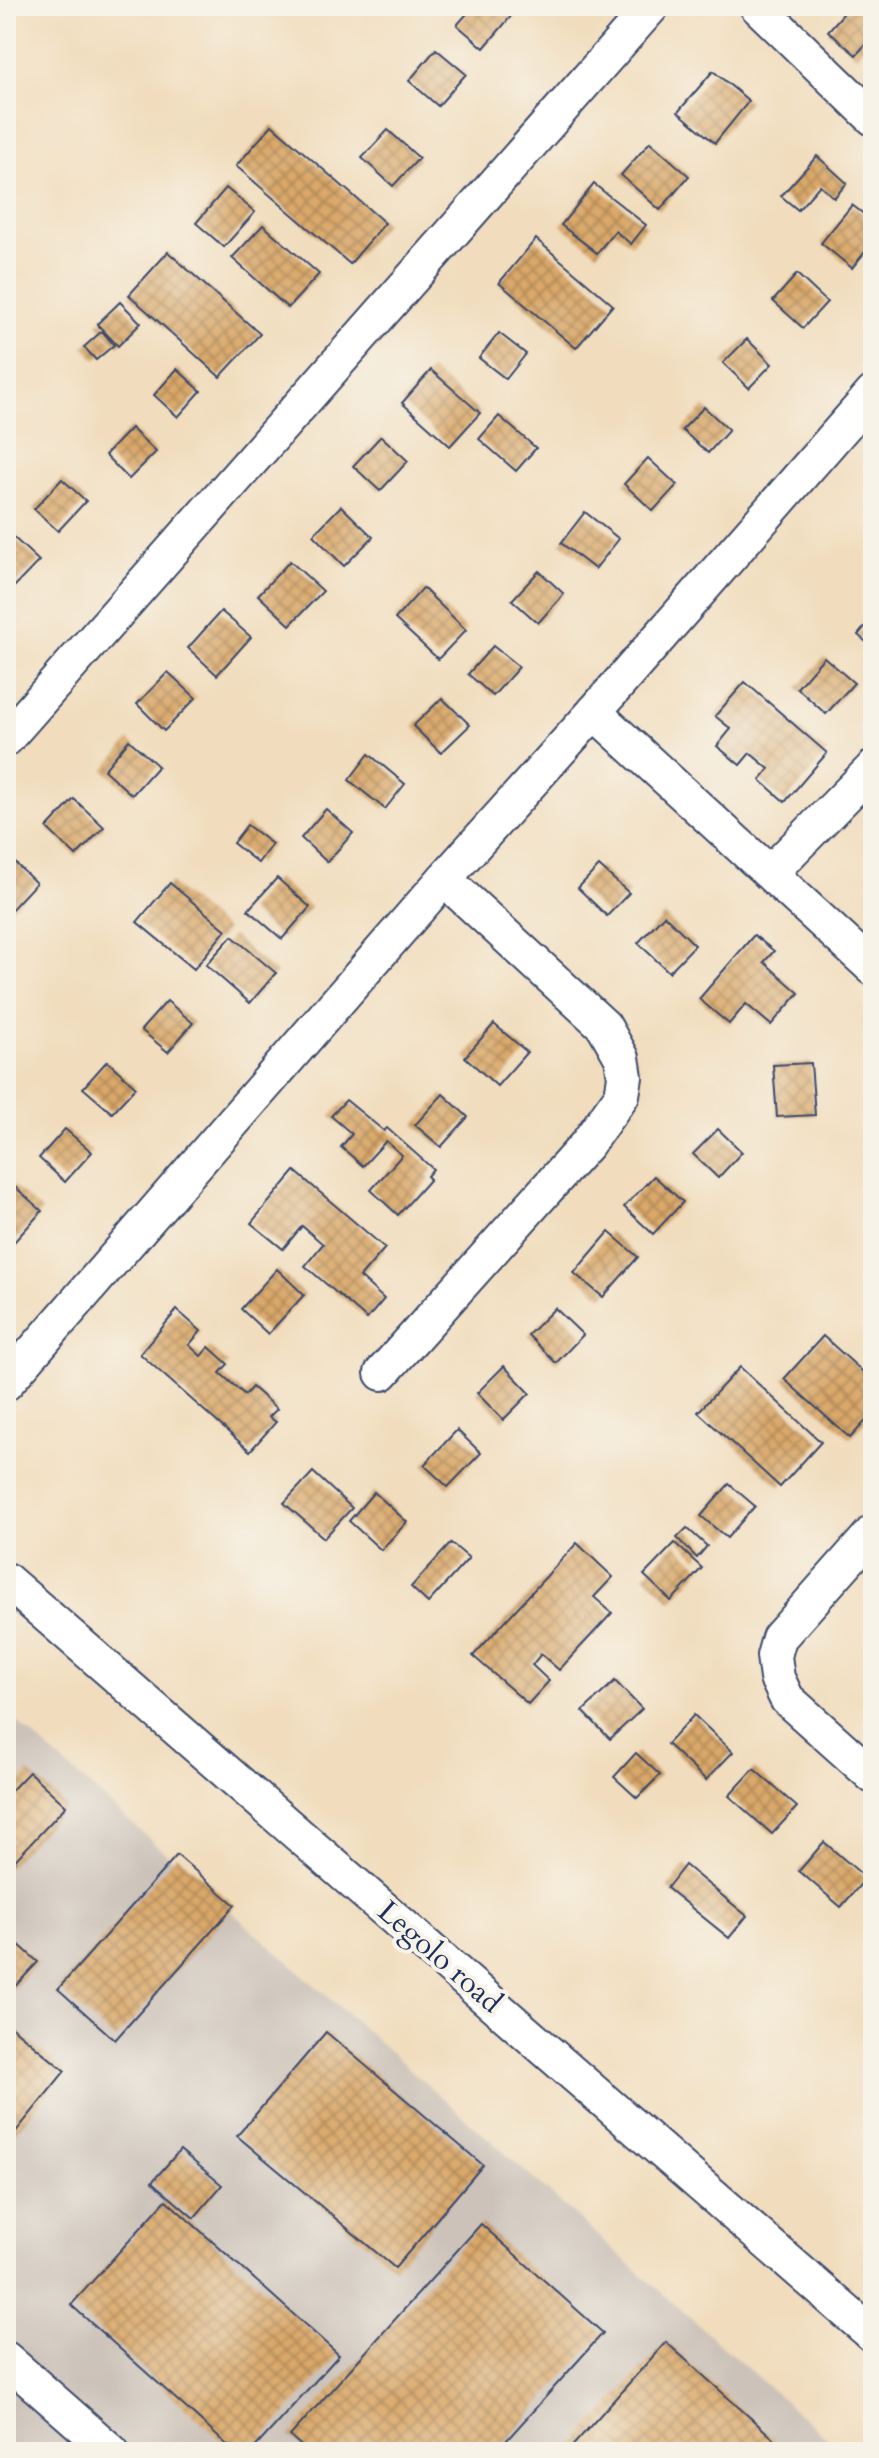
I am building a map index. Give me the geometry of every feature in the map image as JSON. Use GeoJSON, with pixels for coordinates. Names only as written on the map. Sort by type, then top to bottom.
{"type":"FeatureCollection","features":[{"type":"Feature","properties":{"kind":"street"},"geometry":{"type":"LineString","coordinates":[[6,739],[652,6]]}},
{"type":"Feature","properties":{"kind":"street"},"geometry":{"type":"LineString","coordinates":[[757,6],[873,118]]}},
{"type":"Feature","properties":{"kind":"street"},"geometry":{"type":"LineString","coordinates":[[6,1383],[444,879],[873,393]]}},
{"type":"Feature","properties":{"kind":"street"},"geometry":{"type":"LineString","coordinates":[[594,712],[873,968]]}},
{"type":"Feature","properties":{"kind":"street"},"geometry":{"type":"LineString","coordinates":[[770,873],[873,768]]}},
{"type":"Feature","properties":{"kind":"street"},"geometry":{"type":"LineString","coordinates":[[382,1373],[587,1144],[622,1095],[625,1077],[622,1058],[604,1026],[444,879]]}},
{"type":"Feature","properties":{"kind":"street"},"geometry":{"type":"LineString","coordinates":[[873,1532],[779,1638],[774,1656],[777,1678],[787,1699],[873,1776]]}},
{"type":"Feature","properties":{"kind":"street","name":"Legolo road"},"geometry":{"type":"LineString","coordinates":[[6,1580],[873,2335]]}},
{"type":"Feature","properties":{"kind":"street"},"geometry":{"type":"LineString","coordinates":[[6,2359],[112,2452]]}},
{"type":"Feature","properties":{"kind":"shaded area"},"geometry":{"type":"Polygon","coordinates":[[[6,1712],[842,2452],[6,2452],[6,1712]]]}},
{"type":"Feature","properties":{"kind":"building"},"geometry":{"type":"Polygon","coordinates":[[[474,6],[503,6],[513,14],[484,48],[457,25],[474,6]]]}},
{"type":"Feature","properties":{"kind":"building"},"geometry":{"type":"Polygon","coordinates":[[[850,6],[873,6],[873,36],[856,55],[828,31],[850,6]]]}},
{"type":"Feature","properties":{"kind":"building"},"geometry":{"type":"Polygon","coordinates":[[[436,49],[466,74],[438,106],[409,81],[436,49]]]}},
{"type":"Feature","properties":{"kind":"building"},"geometry":{"type":"Polygon","coordinates":[[[713,71],[749,101],[715,143],[678,112],[713,71]]]}},
{"type":"Feature","properties":{"kind":"building"},"geometry":{"type":"Polygon","coordinates":[[[272,125],[385,223],[350,264],[236,166],[272,125]]]}},
{"type":"Feature","properties":{"kind":"building"},"geometry":{"type":"Polygon","coordinates":[[[388,130],[419,158],[393,186],[362,158],[388,130]]]}},
{"type":"Feature","properties":{"kind":"building"},"geometry":{"type":"Polygon","coordinates":[[[650,142],[689,176],[660,210],[621,175],[650,142]]]}},
{"type":"Feature","properties":{"kind":"building"},"geometry":{"type":"Polygon","coordinates":[[[817,156],[847,183],[834,198],[820,185],[798,210],[781,196],[817,156]]]}},
{"type":"Feature","properties":{"kind":"building"},"geometry":{"type":"Polygon","coordinates":[[[594,184],[646,225],[631,244],[615,231],[597,253],[561,225],[594,184]]]}},
{"type":"Feature","properties":{"kind":"building"},"geometry":{"type":"Polygon","coordinates":[[[226,188],[255,212],[224,247],[196,223],[226,188]]]}},
{"type":"Feature","properties":{"kind":"building"},"geometry":{"type":"Polygon","coordinates":[[[852,205],[873,221],[873,242],[852,268],[821,243],[852,205]]]}},
{"type":"Feature","properties":{"kind":"building"},"geometry":{"type":"Polygon","coordinates":[[[263,225],[319,274],[288,308],[232,258],[263,225]]]}},
{"type":"Feature","properties":{"kind":"building"},"geometry":{"type":"Polygon","coordinates":[[[536,239],[613,305],[576,348],[499,283],[536,239]]]}},
{"type":"Feature","properties":{"kind":"building"},"geometry":{"type":"Polygon","coordinates":[[[168,252],[260,334],[220,377],[129,295],[168,252]]]}},
{"type":"Feature","properties":{"kind":"building"},"geometry":{"type":"Polygon","coordinates":[[[797,274],[827,302],[803,328],[773,301],[797,274]]]}},
{"type":"Feature","properties":{"kind":"building"},"geometry":{"type":"Polygon","coordinates":[[[120,302],[141,323],[118,346],[97,324],[120,302]]]}},
{"type":"Feature","properties":{"kind":"building"},"geometry":{"type":"Polygon","coordinates":[[[102,331],[114,345],[96,360],[84,347],[102,331]]]}},
{"type":"Feature","properties":{"kind":"building"},"geometry":{"type":"Polygon","coordinates":[[[499,333],[526,354],[506,379],[479,358],[499,333]]]}},
{"type":"Feature","properties":{"kind":"building"},"geometry":{"type":"Polygon","coordinates":[[[747,339],[772,364],[749,388],[723,363],[747,339]]]}},
{"type":"Feature","properties":{"kind":"building"},"geometry":{"type":"Polygon","coordinates":[[[177,369],[201,391],[178,417],[154,395],[177,369]]]}},
{"type":"Feature","properties":{"kind":"building"},"geometry":{"type":"Polygon","coordinates":[[[431,370],[480,413],[450,446],[402,403],[431,370]]]}},
{"type":"Feature","properties":{"kind":"building"},"geometry":{"type":"Polygon","coordinates":[[[704,407],[729,430],[708,453],[682,430],[704,407]]]}},
{"type":"Feature","properties":{"kind":"building"},"geometry":{"type":"Polygon","coordinates":[[[499,416],[536,448],[516,471],[479,439],[499,416]]]}},
{"type":"Feature","properties":{"kind":"building"},"geometry":{"type":"Polygon","coordinates":[[[131,428],[156,452],[129,479],[105,455],[131,428]]]}},
{"type":"Feature","properties":{"kind":"building"},"geometry":{"type":"Polygon","coordinates":[[[381,436],[408,461],[380,491],[353,466],[381,436]]]}},
{"type":"Feature","properties":{"kind":"building"},"geometry":{"type":"Polygon","coordinates":[[[648,458],[677,485],[653,511],[624,484],[648,458]]]}},
{"type":"Feature","properties":{"kind":"building"},"geometry":{"type":"Polygon","coordinates":[[[62,479],[86,501],[58,531],[34,509],[62,479]]]}},
{"type":"Feature","properties":{"kind":"building"},"geometry":{"type":"Polygon","coordinates":[[[341,506],[373,537],[344,566],[313,535],[341,506]]]}},
{"type":"Feature","properties":{"kind":"building"},"geometry":{"type":"Polygon","coordinates":[[[585,512],[619,539],[595,569],[561,543],[585,512]]]}},
{"type":"Feature","properties":{"kind":"building"},"geometry":{"type":"Polygon","coordinates":[[[10,534],[39,561],[9,592],[6,589],[6,539],[10,534]]]}},
{"type":"Feature","properties":{"kind":"building"},"geometry":{"type":"Polygon","coordinates":[[[290,561],[323,591],[290,625],[258,595],[290,561]]]}},
{"type":"Feature","properties":{"kind":"building"},"geometry":{"type":"Polygon","coordinates":[[[539,571],[564,594],[538,623],[512,600],[539,571]]]}},
{"type":"Feature","properties":{"kind":"building"},"geometry":{"type":"Polygon","coordinates":[[[423,588],[466,630],[438,659],[395,619],[423,588]]]}},
{"type":"Feature","properties":{"kind":"building"},"geometry":{"type":"Polygon","coordinates":[[[221,611],[251,637],[217,675],[188,648],[221,611]]]}},
{"type":"Feature","properties":{"kind":"building"},"geometry":{"type":"Polygon","coordinates":[[[873,617],[873,648],[858,635],[873,617]]]}},
{"type":"Feature","properties":{"kind":"building"},"geometry":{"type":"Polygon","coordinates":[[[493,646],[519,667],[493,696],[468,674],[493,646]]]}},
{"type":"Feature","properties":{"kind":"building"},"geometry":{"type":"Polygon","coordinates":[[[824,657],[854,683],[826,714],[797,688],[824,657]]]}},
{"type":"Feature","properties":{"kind":"building"},"geometry":{"type":"Polygon","coordinates":[[[168,672],[196,698],[164,731],[137,704],[168,672]]]}},
{"type":"Feature","properties":{"kind":"building"},"geometry":{"type":"Polygon","coordinates":[[[745,682],[827,753],[785,802],[760,780],[769,769],[750,753],[740,765],[717,746],[731,729],[715,716],[745,682]]]}},
{"type":"Feature","properties":{"kind":"building"},"geometry":{"type":"Polygon","coordinates":[[[442,698],[470,725],[441,753],[413,726],[442,698]]]}},
{"type":"Feature","properties":{"kind":"building"},"geometry":{"type":"Polygon","coordinates":[[[129,740],[158,766],[132,795],[104,770],[129,740]]]}},
{"type":"Feature","properties":{"kind":"building"},"geometry":{"type":"Polygon","coordinates":[[[369,754],[405,784],[385,809],[349,780],[369,754]]]}},
{"type":"Feature","properties":{"kind":"building"},"geometry":{"type":"Polygon","coordinates":[[[74,799],[104,827],[76,856],[47,828],[74,799]]]}},
{"type":"Feature","properties":{"kind":"building"},"geometry":{"type":"Polygon","coordinates":[[[326,809],[353,833],[327,862],[301,838],[326,809]]]}},
{"type":"Feature","properties":{"kind":"building"},"geometry":{"type":"Polygon","coordinates":[[[247,825],[272,844],[258,863],[233,843],[247,825]]]}},
{"type":"Feature","properties":{"kind":"building"},"geometry":{"type":"Polygon","coordinates":[[[9,857],[36,883],[9,912],[6,908],[6,861],[9,857]]]}},
{"type":"Feature","properties":{"kind":"building"},"geometry":{"type":"Polygon","coordinates":[[[599,866],[629,893],[607,916],[578,888],[599,866]]]}},
{"type":"Feature","properties":{"kind":"building"},"geometry":{"type":"Polygon","coordinates":[[[277,878],[310,907],[282,939],[248,910],[277,878]]]}},
{"type":"Feature","properties":{"kind":"building"},"geometry":{"type":"Polygon","coordinates":[[[170,883],[226,930],[194,969],[137,922],[170,883]]]}},
{"type":"Feature","properties":{"kind":"building"},"geometry":{"type":"Polygon","coordinates":[[[664,915],[695,945],[669,972],[638,943],[664,915]]]}},
{"type":"Feature","properties":{"kind":"building"},"geometry":{"type":"Polygon","coordinates":[[[754,935],[774,951],[764,962],[799,993],[771,1025],[746,1004],[729,1024],[699,999],[754,935]]]}},
{"type":"Feature","properties":{"kind":"building"},"geometry":{"type":"Polygon","coordinates":[[[232,936],[276,973],[250,1003],[206,965],[232,936]]]}},
{"type":"Feature","properties":{"kind":"building"},"geometry":{"type":"Polygon","coordinates":[[[167,1001],[193,1023],[168,1052],[141,1030],[167,1001]]]}},
{"type":"Feature","properties":{"kind":"building"},"geometry":{"type":"Polygon","coordinates":[[[494,1024],[527,1052],[497,1086],[465,1057],[494,1024]]]}},
{"type":"Feature","properties":{"kind":"building"},"geometry":{"type":"Polygon","coordinates":[[[107,1061],[136,1087],[112,1113],[83,1088],[107,1061]]]}},
{"type":"Feature","properties":{"kind":"building"},"geometry":{"type":"Polygon","coordinates":[[[811,1063],[815,1115],[777,1117],[773,1065],[811,1063]]]}},
{"type":"Feature","properties":{"kind":"building"},"geometry":{"type":"Polygon","coordinates":[[[443,1094],[468,1117],[441,1147],[415,1125],[443,1094]]]}},
{"type":"Feature","properties":{"kind":"building"},"geometry":{"type":"Polygon","coordinates":[[[346,1100],[384,1131],[387,1128],[433,1169],[427,1176],[430,1179],[398,1215],[371,1190],[402,1155],[386,1141],[363,1166],[341,1147],[352,1134],[331,1116],[346,1100]]]}},
{"type":"Feature","properties":{"kind":"building"},"geometry":{"type":"Polygon","coordinates":[[[65,1129],[92,1152],[65,1182],[39,1158],[65,1129]]]}},
{"type":"Feature","properties":{"kind":"building"},"geometry":{"type":"Polygon","coordinates":[[[718,1129],[742,1152],[718,1178],[693,1154],[718,1129]]]}},
{"type":"Feature","properties":{"kind":"building"},"geometry":{"type":"Polygon","coordinates":[[[295,1171],[385,1248],[360,1277],[384,1299],[367,1319],[305,1266],[323,1244],[302,1226],[283,1249],[251,1223],[295,1171]]]}},
{"type":"Feature","properties":{"kind":"building"},"geometry":{"type":"Polygon","coordinates":[[[654,1176],[683,1202],[653,1234],[624,1207],[654,1176]]]}},
{"type":"Feature","properties":{"kind":"building"},"geometry":{"type":"Polygon","coordinates":[[[14,1186],[42,1211],[14,1242],[6,1234],[6,1194],[14,1186]]]}},
{"type":"Feature","properties":{"kind":"building"},"geometry":{"type":"Polygon","coordinates":[[[609,1232],[638,1257],[603,1297],[574,1273],[609,1232]]]}},
{"type":"Feature","properties":{"kind":"building"},"geometry":{"type":"Polygon","coordinates":[[[277,1269],[304,1295],[268,1334],[241,1309],[277,1269]]]}},
{"type":"Feature","properties":{"kind":"building"},"geometry":{"type":"Polygon","coordinates":[[[555,1308],[583,1335],[556,1363],[528,1335],[555,1308]]]}},
{"type":"Feature","properties":{"kind":"building"},"geometry":{"type":"Polygon","coordinates":[[[177,1310],[201,1331],[189,1345],[201,1356],[209,1347],[228,1364],[220,1373],[245,1395],[252,1387],[277,1409],[269,1417],[276,1422],[250,1451],[140,1354],[177,1310]]]}},
{"type":"Feature","properties":{"kind":"building"},"geometry":{"type":"Polygon","coordinates":[[[823,1336],[873,1381],[873,1413],[850,1438],[784,1379],[823,1336]]]}},
{"type":"Feature","properties":{"kind":"building"},"geometry":{"type":"Polygon","coordinates":[[[504,1366],[530,1393],[503,1420],[477,1393],[504,1366]]]}},
{"type":"Feature","properties":{"kind":"building"},"geometry":{"type":"Polygon","coordinates":[[[740,1367],[821,1442],[780,1487],[698,1412],[740,1367]]]}},
{"type":"Feature","properties":{"kind":"building"},"geometry":{"type":"Polygon","coordinates":[[[457,1430],[481,1453],[448,1487],[424,1465],[457,1430]]]}},
{"type":"Feature","properties":{"kind":"building"},"geometry":{"type":"Polygon","coordinates":[[[313,1472],[352,1508],[324,1538],[284,1503],[313,1472]]]}},
{"type":"Feature","properties":{"kind":"building"},"geometry":{"type":"Polygon","coordinates":[[[729,1484],[755,1506],[727,1538],[701,1516],[729,1484]]]}},
{"type":"Feature","properties":{"kind":"building"},"geometry":{"type":"Polygon","coordinates":[[[374,1492],[407,1522],[381,1550],[349,1521],[374,1492]]]}},
{"type":"Feature","properties":{"kind":"building"},"geometry":{"type":"Polygon","coordinates":[[[687,1528],[707,1546],[697,1558],[677,1538],[687,1528]]]}},
{"type":"Feature","properties":{"kind":"building"},"geometry":{"type":"Polygon","coordinates":[[[451,1543],[469,1558],[428,1603],[411,1587],[451,1543]]]}},
{"type":"Feature","properties":{"kind":"building"},"geometry":{"type":"Polygon","coordinates":[[[577,1543],[613,1577],[594,1597],[612,1613],[559,1670],[541,1654],[532,1665],[549,1681],[528,1704],[473,1656],[577,1543]]]}},
{"type":"Feature","properties":{"kind":"building"},"geometry":{"type":"Polygon","coordinates":[[[675,1543],[702,1568],[671,1601],[644,1575],[675,1543]]]}},
{"type":"Feature","properties":{"kind":"building"},"geometry":{"type":"Polygon","coordinates":[[[615,1681],[642,1709],[610,1739],[583,1711],[615,1681]]]}},
{"type":"Feature","properties":{"kind":"building"},"geometry":{"type":"Polygon","coordinates":[[[694,1715],[733,1752],[706,1780],[667,1744],[694,1715]]]}},
{"type":"Feature","properties":{"kind":"building"},"geometry":{"type":"Polygon","coordinates":[[[636,1753],[660,1775],[637,1798],[614,1777],[636,1753]]]}},
{"type":"Feature","properties":{"kind":"building"},"geometry":{"type":"Polygon","coordinates":[[[754,1769],[797,1807],[772,1834],[729,1796],[754,1769]]]}},
{"type":"Feature","properties":{"kind":"building"},"geometry":{"type":"Polygon","coordinates":[[[29,1772],[66,1806],[6,1870],[6,1796],[29,1772]]]}},
{"type":"Feature","properties":{"kind":"building"},"geometry":{"type":"Polygon","coordinates":[[[824,1842],[866,1878],[841,1907],[799,1871],[824,1842]]]}},
{"type":"Feature","properties":{"kind":"building"},"geometry":{"type":"Polygon","coordinates":[[[177,1855],[235,1905],[115,2040],[58,1989],[177,1855]]]}},
{"type":"Feature","properties":{"kind":"building"},"geometry":{"type":"Polygon","coordinates":[[[685,1865],[747,1916],[729,1938],[667,1888],[685,1865]]]}},
{"type":"Feature","properties":{"kind":"building"},"geometry":{"type":"Polygon","coordinates":[[[6,1933],[38,1962],[6,1996],[6,1933]]]}},
{"type":"Feature","properties":{"kind":"building"},"geometry":{"type":"Polygon","coordinates":[[[6,2022],[65,2071],[6,2144],[6,2022]]]}},
{"type":"Feature","properties":{"kind":"building"},"geometry":{"type":"Polygon","coordinates":[[[326,2032],[483,2165],[395,2268],[237,2136],[326,2032]]]}},
{"type":"Feature","properties":{"kind":"building"},"geometry":{"type":"Polygon","coordinates":[[[180,2150],[222,2185],[194,2218],[152,2182],[180,2150]]]}},
{"type":"Feature","properties":{"kind":"building"},"geometry":{"type":"Polygon","coordinates":[[[166,2200],[339,2355],[251,2452],[235,2452],[71,2305],[166,2200]]]}},
{"type":"Feature","properties":{"kind":"building"},"geometry":{"type":"Polygon","coordinates":[[[481,2224],[603,2333],[496,2452],[308,2452],[290,2436],[481,2224]]]}},
{"type":"Feature","properties":{"kind":"building"},"geometry":{"type":"Polygon","coordinates":[[[666,2342],[774,2439],[762,2452],[567,2452],[666,2342]]]}}]}
